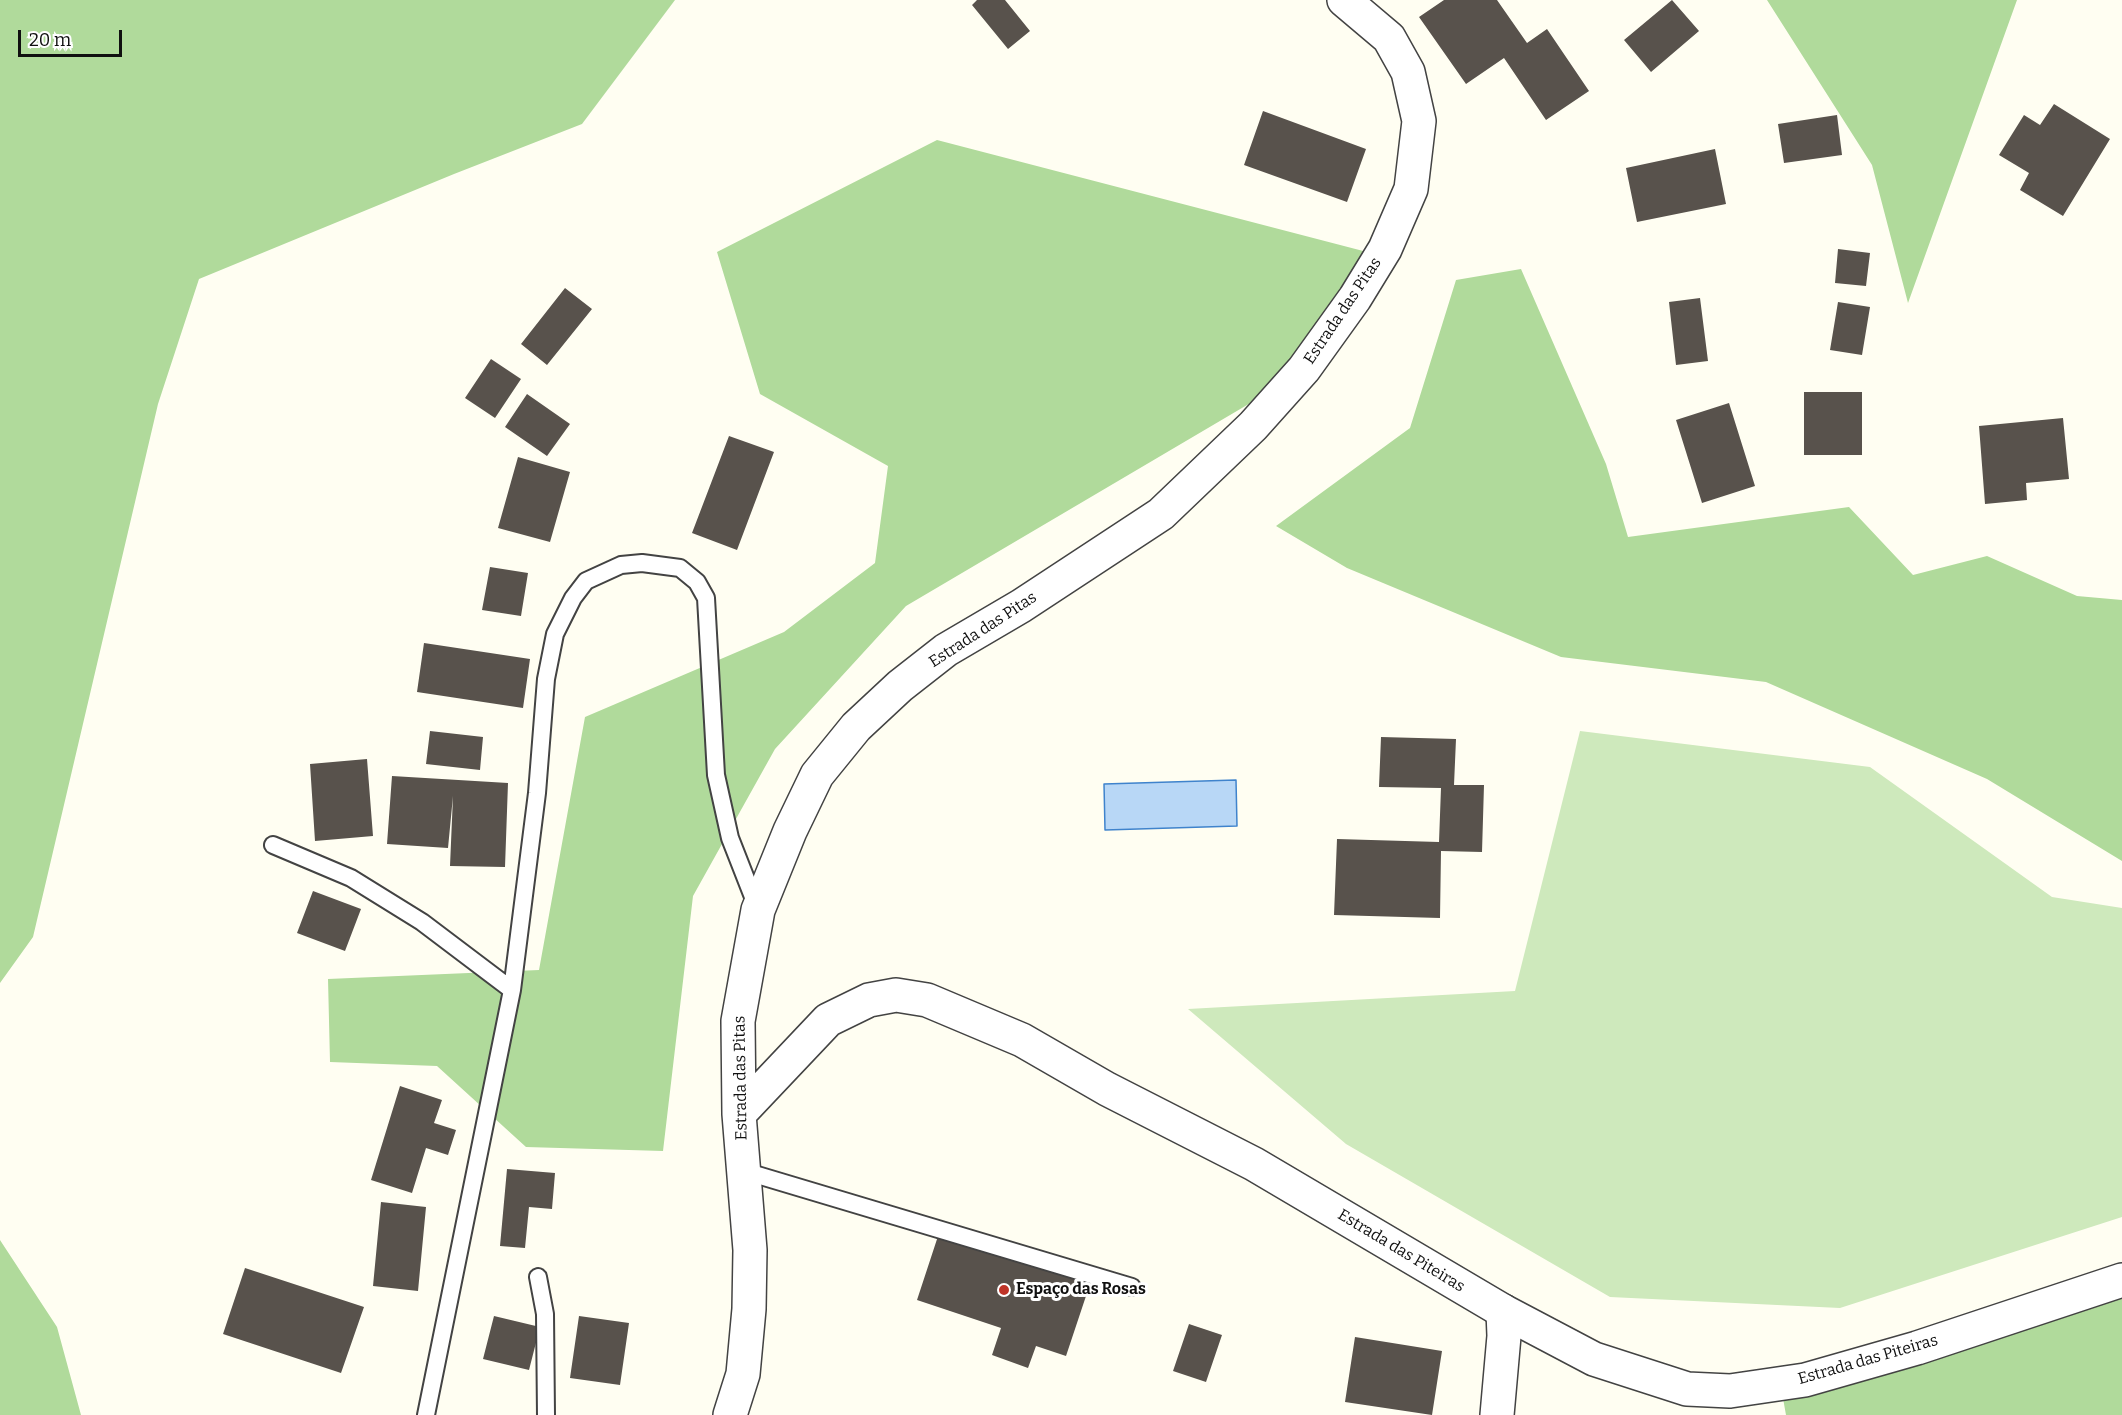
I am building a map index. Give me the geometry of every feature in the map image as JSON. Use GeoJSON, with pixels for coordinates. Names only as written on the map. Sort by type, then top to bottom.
{"type":"FeatureCollection","features":[{"type":"Feature","properties":{"kind":"street","name":"Estrada das Pitas"},"geometry":{"type":"LineString","coordinates":[[730,1415],[743,1374],[750,1309],[750,1251],[739,1114],[738,1021],[758,910],[790,831],[817,775],[856,727],[900,686],[946,650],[1021,606],[1161,514],[1253,426],[1304,369],[1355,298],[1385,249],[1411,189],[1419,121],[1408,72],[1389,38],[1344,0]]}},
{"type":"Feature","properties":{"kind":"street","name":"Estrada das Piteiras"},"geometry":{"type":"LineString","coordinates":[[739,1114],[828,1020],[869,1000],[896,995],[927,1000],[1022,1040],[1107,1089],[1254,1164],[1503,1311],[1594,1359],[1687,1389],[1730,1391],[1817,1377],[1917,1348],[2122,1280]]}},
{"type":"Feature","properties":{"kind":"street"},"geometry":{"type":"LineString","coordinates":[[1497,1415],[1504,1336],[1503,1311]]}},
{"type":"Feature","properties":{"kind":"lane"},"geometry":{"type":"LineString","coordinates":[[426,1415],[512,990],[537,793],[546,679],[555,634],[573,598],[586,582],[621,566],[642,563],[680,568],[697,582],[706,598],[716,775],[730,838],[758,910]]}},
{"type":"Feature","properties":{"kind":"lane"},"geometry":{"type":"LineString","coordinates":[[273,845],[351,878],[422,922],[512,990]]}},
{"type":"Feature","properties":{"kind":"lane"},"geometry":{"type":"LineString","coordinates":[[744,1171],[1132,1287]]}},
{"type":"Feature","properties":{"kind":"lane"},"geometry":{"type":"LineString","coordinates":[[538,1277],[545,1314],[546,1415]]}},
{"type":"Feature","properties":{"kind":"green space"},"geometry":{"type":"Polygon","coordinates":[[[0,0],[675,0],[582,124],[199,279],[158,404],[33,937],[0,983],[0,0]]]}},
{"type":"Feature","properties":{"kind":"green space"},"geometry":{"type":"Polygon","coordinates":[[[1767,0],[2017,0],[1908,303],[1872,165],[1767,0]]]}},
{"type":"Feature","properties":{"kind":"green space"},"geometry":{"type":"Polygon","coordinates":[[[937,140],[1367,252],[1264,395],[906,606],[775,749],[693,896],[663,1151],[526,1147],[437,1066],[330,1062],[328,979],[539,970],[585,717],[784,632],[875,563],[888,466],[760,394],[717,252],[937,140]]]}},
{"type":"Feature","properties":{"kind":"green space"},"geometry":{"type":"Polygon","coordinates":[[[1521,269],[1606,464],[1628,537],[1849,507],[1913,575],[1987,556],[2077,596],[2122,600],[2122,861],[1987,779],[1766,682],[1561,657],[1347,568],[1276,526],[1410,428],[1456,280],[1521,269]]]}},
{"type":"Feature","properties":{"kind":"green space"},"geometry":{"type":"Polygon","coordinates":[[[1580,731],[1870,767],[2052,897],[2122,908],[2122,1217],[1840,1308],[1610,1297],[1346,1144],[1188,1009],[1515,991],[1580,731]]]}},
{"type":"Feature","properties":{"kind":"green space"},"geometry":{"type":"Polygon","coordinates":[[[0,1240],[57,1327],[81,1415],[0,1415],[0,1240]]]}},
{"type":"Feature","properties":{"kind":"green space"},"geometry":{"type":"Polygon","coordinates":[[[2122,1290],[2122,1415],[1786,1415],[1779,1376],[2122,1290]]]}},
{"type":"Feature","properties":{"kind":"water"},"geometry":{"type":"Polygon","coordinates":[[[1236,780],[1237,826],[1105,830],[1104,784],[1236,780]]]}},
{"type":"Feature","properties":{"kind":"building"},"geometry":{"type":"Polygon","coordinates":[[[977,0],[1005,0],[1030,31],[1008,49],[972,5],[977,0]]]}},
{"type":"Feature","properties":{"kind":"building"},"geometry":{"type":"Polygon","coordinates":[[[1444,0],[1497,0],[1527,43],[1547,29],[1589,91],[1546,120],[1504,58],[1466,84],[1419,17],[1444,0]]]}},
{"type":"Feature","properties":{"kind":"building"},"geometry":{"type":"Polygon","coordinates":[[[1672,0],[1699,31],[1651,72],[1624,40],[1672,0]]]}},
{"type":"Feature","properties":{"kind":"building"},"geometry":{"type":"Polygon","coordinates":[[[2054,104],[2110,139],[2063,216],[2020,190],[2029,173],[1999,155],[2024,115],[2040,125],[2054,104]]]}},
{"type":"Feature","properties":{"kind":"building"},"geometry":{"type":"Polygon","coordinates":[[[1263,111],[1366,149],[1347,202],[1244,165],[1263,111]]]}},
{"type":"Feature","properties":{"kind":"building"},"geometry":{"type":"Polygon","coordinates":[[[1837,115],[1842,155],[1784,163],[1778,124],[1837,115]]]}},
{"type":"Feature","properties":{"kind":"building"},"geometry":{"type":"Polygon","coordinates":[[[1715,149],[1726,204],[1637,222],[1626,168],[1715,149]]]}},
{"type":"Feature","properties":{"kind":"building"},"geometry":{"type":"Polygon","coordinates":[[[1838,249],[1870,253],[1866,286],[1835,283],[1838,249]]]}},
{"type":"Feature","properties":{"kind":"building"},"geometry":{"type":"Polygon","coordinates":[[[565,288],[592,309],[547,365],[521,344],[565,288]]]}},
{"type":"Feature","properties":{"kind":"building"},"geometry":{"type":"Polygon","coordinates":[[[1700,298],[1708,361],[1676,365],[1669,302],[1700,298]]]}},
{"type":"Feature","properties":{"kind":"building"},"geometry":{"type":"Polygon","coordinates":[[[1838,302],[1870,307],[1862,355],[1830,350],[1838,302]]]}},
{"type":"Feature","properties":{"kind":"building"},"geometry":{"type":"Polygon","coordinates":[[[491,359],[521,379],[495,418],[465,398],[491,359]]]}},
{"type":"Feature","properties":{"kind":"building"},"geometry":{"type":"Polygon","coordinates":[[[1804,392],[1862,392],[1862,455],[1804,455],[1804,392]]]}},
{"type":"Feature","properties":{"kind":"building"},"geometry":{"type":"Polygon","coordinates":[[[527,394],[570,424],[547,456],[505,427],[527,394]]]}},
{"type":"Feature","properties":{"kind":"building"},"geometry":{"type":"Polygon","coordinates":[[[1729,403],[1755,486],[1702,503],[1676,420],[1729,403]]]}},
{"type":"Feature","properties":{"kind":"building"},"geometry":{"type":"Polygon","coordinates":[[[2063,418],[2069,479],[2026,483],[2027,500],[1985,504],[1979,426],[2063,418]]]}},
{"type":"Feature","properties":{"kind":"building"},"geometry":{"type":"Polygon","coordinates":[[[729,436],[774,452],[737,550],[692,533],[729,436]]]}},
{"type":"Feature","properties":{"kind":"building"},"geometry":{"type":"Polygon","coordinates":[[[518,457],[570,472],[550,542],[498,528],[518,457]]]}},
{"type":"Feature","properties":{"kind":"building"},"geometry":{"type":"Polygon","coordinates":[[[490,567],[528,573],[521,616],[482,610],[490,567]]]}},
{"type":"Feature","properties":{"kind":"building"},"geometry":{"type":"Polygon","coordinates":[[[424,643],[530,659],[523,708],[417,692],[424,643]]]}},
{"type":"Feature","properties":{"kind":"building"},"geometry":{"type":"Polygon","coordinates":[[[430,731],[483,737],[480,770],[426,764],[430,731]]]}},
{"type":"Feature","properties":{"kind":"building"},"geometry":{"type":"Polygon","coordinates":[[[1381,737],[1456,739],[1454,785],[1484,785],[1482,852],[1441,851],[1440,918],[1334,915],[1337,839],[1439,842],[1441,788],[1379,787],[1381,737]]]}},
{"type":"Feature","properties":{"kind":"building"},"geometry":{"type":"Polygon","coordinates":[[[367,759],[373,836],[315,841],[310,764],[367,759]]]}},
{"type":"Feature","properties":{"kind":"building"},"geometry":{"type":"Polygon","coordinates":[[[392,776],[508,783],[505,867],[450,866],[453,796],[448,848],[387,844],[392,776]]]}},
{"type":"Feature","properties":{"kind":"building"},"geometry":{"type":"Polygon","coordinates":[[[313,891],[361,909],[345,951],[297,933],[313,891]]]}},
{"type":"Feature","properties":{"kind":"building"},"geometry":{"type":"Polygon","coordinates":[[[400,1086],[442,1100],[434,1123],[456,1130],[448,1155],[426,1148],[412,1193],[371,1180],[400,1086]]]}},
{"type":"Feature","properties":{"kind":"building"},"geometry":{"type":"Polygon","coordinates":[[[507,1169],[555,1173],[552,1209],[529,1207],[525,1248],[500,1246],[507,1169]]]}},
{"type":"Feature","properties":{"kind":"building"},"geometry":{"type":"Polygon","coordinates":[[[381,1202],[426,1207],[418,1291],[373,1286],[381,1202]]]}},
{"type":"Feature","properties":{"kind":"building","name":"Espaço das Rosas"},"geometry":{"type":"Polygon","coordinates":[[[940,1230],[1091,1281],[1066,1356],[1036,1346],[1028,1368],[992,1355],[1001,1328],[917,1300],[940,1230]]]}},
{"type":"Feature","properties":{"kind":"building"},"geometry":{"type":"Polygon","coordinates":[[[245,1268],[364,1307],[341,1373],[223,1334],[245,1268]]]}},
{"type":"Feature","properties":{"kind":"building"},"geometry":{"type":"Polygon","coordinates":[[[494,1316],[540,1327],[529,1370],[483,1359],[494,1316]]]}},
{"type":"Feature","properties":{"kind":"building"},"geometry":{"type":"Polygon","coordinates":[[[579,1316],[629,1323],[620,1385],[570,1378],[579,1316]]]}},
{"type":"Feature","properties":{"kind":"building"},"geometry":{"type":"Polygon","coordinates":[[[1189,1324],[1222,1335],[1206,1382],[1173,1371],[1189,1324]]]}},
{"type":"Feature","properties":{"kind":"building"},"geometry":{"type":"Polygon","coordinates":[[[1355,1337],[1442,1351],[1432,1415],[1345,1402],[1355,1337]]]}},
{"type":"Feature","properties":{"kind":"place","name":"Espaço das Rosas"},"geometry":{"type":"Point","coordinates":[1004,1290]}}]}
